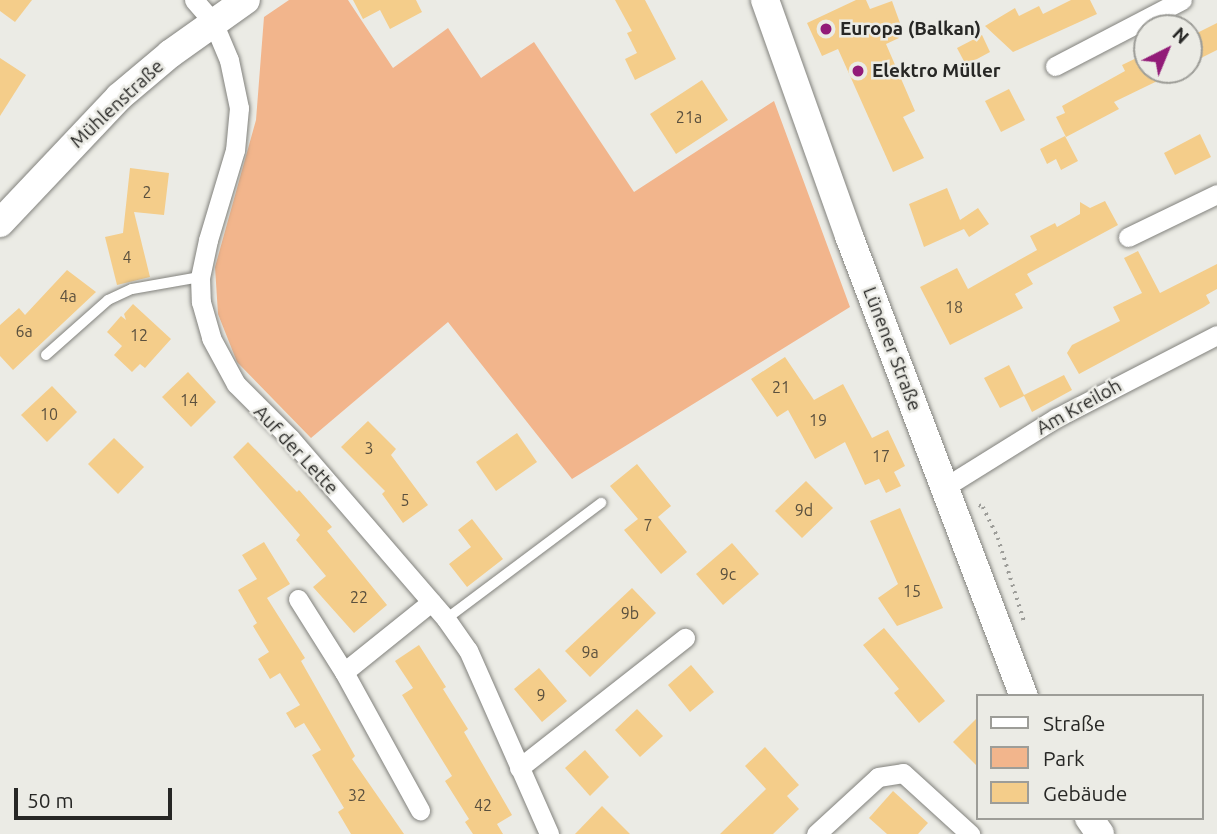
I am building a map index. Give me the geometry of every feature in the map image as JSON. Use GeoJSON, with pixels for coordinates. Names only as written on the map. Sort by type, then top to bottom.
{"type":"FeatureCollection","features":[{"type":"Feature","properties":{"kind":"main road","name":"Mühlenstraße"},"geometry":{"type":"LineString","coordinates":[[0,223],[119,97],[246,0]]}},
{"type":"Feature","properties":{"kind":"main road","name":"Lünener Straße"},"geometry":{"type":"LineString","coordinates":[[765,0],[849,236],[1023,694]]}},
{"type":"Feature","properties":{"kind":"street"},"geometry":{"type":"LineString","coordinates":[[194,0],[214,22]]}},
{"type":"Feature","properties":{"kind":"street"},"geometry":{"type":"LineString","coordinates":[[1055,66],[1182,0]]}},
{"type":"Feature","properties":{"kind":"street","name":"Auf der Lette"},"geometry":{"type":"LineString","coordinates":[[214,22],[229,60],[239,108],[235,150],[208,240],[200,277],[201,302],[211,338],[236,384],[289,438],[446,619],[468,650],[549,834]]}},
{"type":"Feature","properties":{"kind":"street"},"geometry":{"type":"LineString","coordinates":[[1128,237],[1217,194]]}},
{"type":"Feature","properties":{"kind":"street","name":"Am Kreiloh"},"geometry":{"type":"LineString","coordinates":[[945,487],[1056,418],[1217,335]]}},
{"type":"Feature","properties":{"kind":"street"},"geometry":{"type":"LineString","coordinates":[[298,599],[344,672],[420,810]]}},
{"type":"Feature","properties":{"kind":"street"},"geometry":{"type":"LineString","coordinates":[[344,672],[431,602]]}},
{"type":"Feature","properties":{"kind":"street"},"geometry":{"type":"LineString","coordinates":[[519,768],[685,638]]}},
{"type":"Feature","properties":{"kind":"street"},"geometry":{"type":"LineString","coordinates":[[816,834],[878,777],[903,773],[970,834]]}},
{"type":"Feature","properties":{"kind":"lane"},"geometry":{"type":"LineString","coordinates":[[46,355],[108,300],[132,289],[200,277]]}},
{"type":"Feature","properties":{"kind":"lane"},"geometry":{"type":"LineString","coordinates":[[446,619],[601,503]]}},
{"type":"Feature","properties":{"kind":"green space"},"geometry":{"type":"Polygon","coordinates":[[[289,0],[348,0],[393,68],[448,28],[481,78],[534,42],[634,192],[774,101],[850,307],[572,479],[448,322],[311,438],[237,362],[218,314],[215,267],[256,120],[264,17],[289,0]]]}},
{"type":"Feature","properties":{"kind":"building"},"geometry":{"type":"Polygon","coordinates":[[[0,0],[32,0],[15,22],[0,11],[0,0]]]}},
{"type":"Feature","properties":{"kind":"building"},"geometry":{"type":"Polygon","coordinates":[[[353,0],[416,0],[422,12],[390,29],[380,10],[363,19],[353,0]]]}},
{"type":"Feature","properties":{"kind":"building"},"geometry":{"type":"Polygon","coordinates":[[[615,0],[645,0],[676,59],[635,80],[625,59],[637,53],[627,33],[632,31],[615,0]]]}},
{"type":"Feature","properties":{"kind":"building"},"geometry":{"type":"Polygon","coordinates":[[[856,0],[866,0],[870,9],[892,1],[900,23],[893,26],[899,38],[886,44],[915,111],[903,117],[924,158],[893,172],[838,49],[822,56],[807,23],[856,0]]]}},
{"type":"Feature","properties":{"kind":"building"},"geometry":{"type":"Polygon","coordinates":[[[1071,0],[1090,0],[1097,14],[1013,52],[985,26],[1015,8],[1019,16],[1039,6],[1043,14],[1071,0]]]}},
{"type":"Feature","properties":{"kind":"building"},"geometry":{"type":"Polygon","coordinates":[[[1217,23],[1217,50],[1203,57],[1203,30],[1217,23]]]}},
{"type":"Feature","properties":{"kind":"building"},"geometry":{"type":"Polygon","coordinates":[[[982,35],[990,52],[966,65],[957,48],[982,35]]]}},
{"type":"Feature","properties":{"kind":"building"},"geometry":{"type":"Polygon","coordinates":[[[0,58],[26,75],[0,116],[0,58]]]}},
{"type":"Feature","properties":{"kind":"building"},"geometry":{"type":"Polygon","coordinates":[[[1133,60],[1133,84],[1151,84],[1114,102],[1119,109],[1066,137],[1056,117],[1065,113],[1062,106],[1125,71],[1122,65],[1133,60]]]}},
{"type":"Feature","properties":{"kind":"building"},"geometry":{"type":"Polygon","coordinates":[[[702,80],[728,120],[676,154],[650,114],[702,80]]]}},
{"type":"Feature","properties":{"kind":"building"},"geometry":{"type":"Polygon","coordinates":[[[1009,89],[1025,120],[1001,132],[985,101],[1009,89]]]}},
{"type":"Feature","properties":{"kind":"building"},"geometry":{"type":"Polygon","coordinates":[[[1200,134],[1211,157],[1175,175],[1164,153],[1200,134]]]}},
{"type":"Feature","properties":{"kind":"building"},"geometry":{"type":"Polygon","coordinates":[[[1065,136],[1078,161],[1061,170],[1056,159],[1047,164],[1040,149],[1065,136]]]}},
{"type":"Feature","properties":{"kind":"building"},"geometry":{"type":"Polygon","coordinates":[[[130,168],[169,173],[164,215],[134,212],[150,277],[117,285],[105,237],[123,233],[130,168]]]}},
{"type":"Feature","properties":{"kind":"building"},"geometry":{"type":"Polygon","coordinates":[[[947,188],[960,220],[978,208],[989,224],[969,237],[964,229],[924,247],[909,204],[947,188]]]}},
{"type":"Feature","properties":{"kind":"building"},"geometry":{"type":"Polygon","coordinates":[[[1105,201],[1118,225],[1027,274],[1033,284],[1015,294],[1023,308],[950,345],[920,287],[957,268],[968,289],[1037,250],[1030,236],[1055,223],[1057,227],[1080,214],[1080,202],[1090,208],[1105,201]]]}},
{"type":"Feature","properties":{"kind":"building"},"geometry":{"type":"Polygon","coordinates":[[[1138,251],[1160,293],[1217,264],[1217,289],[1206,295],[1210,303],[1204,307],[1079,374],[1067,353],[1072,345],[1120,321],[1113,307],[1142,293],[1124,258],[1138,251]]]}},
{"type":"Feature","properties":{"kind":"building"},"geometry":{"type":"Polygon","coordinates":[[[67,270],[96,292],[13,370],[0,356],[0,325],[19,308],[25,315],[67,270]]]}},
{"type":"Feature","properties":{"kind":"building"},"geometry":{"type":"Polygon","coordinates":[[[133,304],[171,339],[145,368],[140,364],[132,372],[114,355],[122,346],[107,332],[121,316],[126,320],[124,314],[133,304]]]}},
{"type":"Feature","properties":{"kind":"building"},"geometry":{"type":"Polygon","coordinates":[[[785,357],[814,400],[843,384],[872,438],[888,430],[905,466],[894,472],[901,486],[886,493],[879,479],[865,485],[845,442],[815,459],[788,410],[777,417],[751,379],[785,357]]]}},
{"type":"Feature","properties":{"kind":"building"},"geometry":{"type":"Polygon","coordinates":[[[1009,365],[1024,395],[1064,375],[1072,390],[1032,412],[1024,396],[1000,408],[984,378],[1009,365]]]}},
{"type":"Feature","properties":{"kind":"building"},"geometry":{"type":"Polygon","coordinates":[[[188,372],[216,402],[191,427],[162,397],[188,372]]]}},
{"type":"Feature","properties":{"kind":"building"},"geometry":{"type":"Polygon","coordinates":[[[52,386],[77,412],[47,442],[21,415],[52,386]]]}},
{"type":"Feature","properties":{"kind":"building"},"geometry":{"type":"Polygon","coordinates":[[[368,421],[396,449],[391,455],[428,505],[403,523],[382,494],[385,491],[341,447],[368,421]]]}},
{"type":"Feature","properties":{"kind":"building"},"geometry":{"type":"Polygon","coordinates":[[[517,433],[537,462],[496,491],[476,462],[517,433]]]}},
{"type":"Feature","properties":{"kind":"building"},"geometry":{"type":"Polygon","coordinates":[[[114,438],[144,467],[118,494],[88,464],[114,438]]]}},
{"type":"Feature","properties":{"kind":"building"},"geometry":{"type":"Polygon","coordinates":[[[248,442],[297,492],[299,490],[332,527],[327,531],[387,605],[354,633],[313,587],[326,576],[296,540],[300,535],[233,457],[248,442]]]}},
{"type":"Feature","properties":{"kind":"building"},"geometry":{"type":"Polygon","coordinates":[[[637,464],[671,506],[658,517],[687,552],[661,574],[624,530],[638,519],[610,486],[637,464]]]}},
{"type":"Feature","properties":{"kind":"building"},"geometry":{"type":"Polygon","coordinates":[[[806,481],[833,508],[802,538],[775,511],[806,481]]]}},
{"type":"Feature","properties":{"kind":"building"},"geometry":{"type":"Polygon","coordinates":[[[900,508],[943,608],[897,626],[878,598],[898,584],[870,521],[900,508]]]}},
{"type":"Feature","properties":{"kind":"building"},"geometry":{"type":"Polygon","coordinates":[[[472,519],[503,559],[467,587],[449,564],[471,547],[458,530],[472,519]]]}},
{"type":"Feature","properties":{"kind":"building"},"geometry":{"type":"Polygon","coordinates":[[[264,542],[290,584],[267,598],[305,658],[301,661],[355,756],[352,759],[404,834],[351,834],[338,812],[344,808],[312,755],[321,750],[304,723],[295,728],[286,713],[300,705],[280,673],[270,679],[258,659],[269,652],[253,626],[257,623],[238,590],[257,579],[242,555],[264,542]]]}},
{"type":"Feature","properties":{"kind":"building"},"geometry":{"type":"Polygon","coordinates":[[[732,543],[759,574],[723,605],[696,574],[732,543]]]}},
{"type":"Feature","properties":{"kind":"building"},"geometry":{"type":"Polygon","coordinates":[[[632,588],[656,613],[590,677],[565,651],[632,588]]]}},
{"type":"Feature","properties":{"kind":"building"},"geometry":{"type":"Polygon","coordinates":[[[884,628],[945,701],[919,723],[894,693],[899,689],[863,645],[884,628]]]}},
{"type":"Feature","properties":{"kind":"building"},"geometry":{"type":"Polygon","coordinates":[[[419,645],[446,687],[443,689],[468,729],[464,732],[512,815],[497,824],[503,834],[473,834],[465,822],[469,819],[445,781],[452,776],[402,695],[413,688],[395,661],[419,645]]]}},
{"type":"Feature","properties":{"kind":"building"},"geometry":{"type":"Polygon","coordinates":[[[691,665],[714,692],[690,712],[668,685],[691,665]]]}},
{"type":"Feature","properties":{"kind":"building"},"geometry":{"type":"Polygon","coordinates":[[[539,668],[567,701],[542,722],[514,689],[539,668]]]}},
{"type":"Feature","properties":{"kind":"building"},"geometry":{"type":"Polygon","coordinates":[[[637,709],[663,736],[640,757],[615,730],[637,709]]]}},
{"type":"Feature","properties":{"kind":"building"},"geometry":{"type":"Polygon","coordinates":[[[976,719],[976,765],[953,742],[976,719]]]}},
{"type":"Feature","properties":{"kind":"building"},"geometry":{"type":"Polygon","coordinates":[[[765,747],[799,785],[787,796],[799,809],[773,834],[720,834],[766,789],[745,766],[765,747]]]}},
{"type":"Feature","properties":{"kind":"building"},"geometry":{"type":"Polygon","coordinates":[[[585,750],[609,777],[590,796],[565,768],[585,750]]]}},
{"type":"Feature","properties":{"kind":"building"},"geometry":{"type":"Polygon","coordinates":[[[893,791],[928,823],[918,834],[887,834],[869,818],[893,791]]]}},
{"type":"Feature","properties":{"kind":"building"},"geometry":{"type":"Polygon","coordinates":[[[602,806],[630,834],[575,834],[602,806]]]}},
{"type":"Feature","properties":{"kind":"place","name":"Europa (Balkan)"},"geometry":{"type":"Point","coordinates":[826,29]}},
{"type":"Feature","properties":{"kind":"place","name":"Elektro Müller"},"geometry":{"type":"Point","coordinates":[858,71]}}]}
